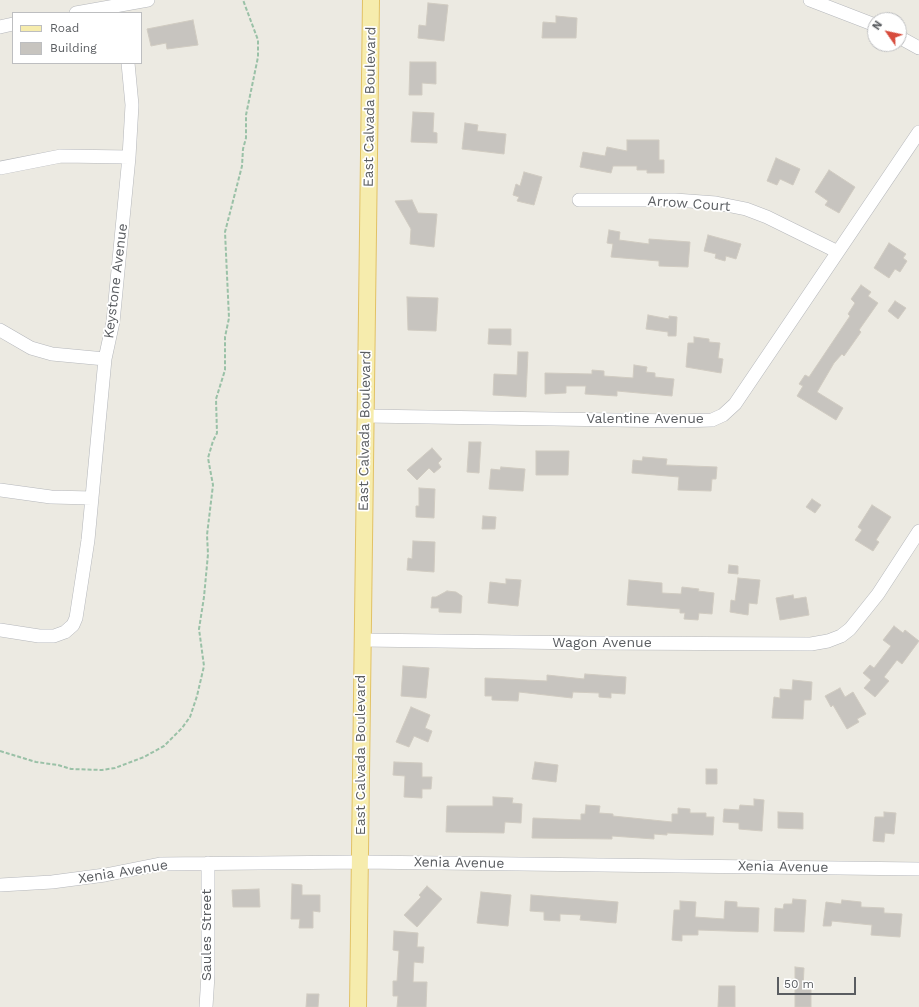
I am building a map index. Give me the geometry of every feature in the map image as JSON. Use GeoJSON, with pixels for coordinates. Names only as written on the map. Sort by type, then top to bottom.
{"type":"FeatureCollection","features":[{"type":"Feature","properties":{"kind":"main road","name":"East Calvada Boulevard"},"geometry":{"type":"LineString","coordinates":[[358,1007],[371,0]]}},
{"type":"Feature","properties":{"kind":"street"},"geometry":{"type":"LineString","coordinates":[[82,12],[148,0]]}},
{"type":"Feature","properties":{"kind":"street"},"geometry":{"type":"LineString","coordinates":[[810,0],[867,22]]}},
{"type":"Feature","properties":{"kind":"street"},"geometry":{"type":"LineString","coordinates":[[0,27],[12,24]]}},
{"type":"Feature","properties":{"kind":"street"},"geometry":{"type":"LineString","coordinates":[[907,41],[919,48]]}},
{"type":"Feature","properties":{"kind":"street","name":"Keystone Avenue"},"geometry":{"type":"LineString","coordinates":[[0,630],[38,636],[54,636],[65,632],[73,625],[76,618],[87,548],[106,359],[113,322],[129,157],[132,105],[128,64]]}},
{"type":"Feature","properties":{"kind":"street","name":"Valentine Avenue"},"geometry":{"type":"LineString","coordinates":[[366,416],[678,421],[712,420],[723,415],[735,404],[919,132]]}},
{"type":"Feature","properties":{"kind":"street"},"geometry":{"type":"LineString","coordinates":[[0,168],[61,156],[129,157]]}},
{"type":"Feature","properties":{"kind":"street","name":"Arrow Court"},"geometry":{"type":"LineString","coordinates":[[579,200],[675,200],[716,203],[746,209],[767,216],[838,252]]}},
{"type":"Feature","properties":{"kind":"street"},"geometry":{"type":"LineString","coordinates":[[0,330],[31,348],[52,354],[106,359]]}},
{"type":"Feature","properties":{"kind":"street"},"geometry":{"type":"LineString","coordinates":[[0,490],[51,497],[92,498]]}},
{"type":"Feature","properties":{"kind":"street","name":"Wagon Avenue"},"geometry":{"type":"LineString","coordinates":[[362,640],[811,644],[828,641],[841,636],[850,629],[878,594],[919,531]]}},
{"type":"Feature","properties":{"kind":"street","name":"Xenia Avenue"},"geometry":{"type":"LineString","coordinates":[[0,885],[52,882],[105,875],[160,864],[360,862],[919,869]]}},
{"type":"Feature","properties":{"kind":"street","name":"Saules Street"},"geometry":{"type":"LineString","coordinates":[[206,1007],[208,975],[208,864]]}},
{"type":"Feature","properties":{"kind":"path"},"geometry":{"type":"LineString","coordinates":[[0,751],[36,762],[58,765],[71,769],[102,770],[115,768],[144,757],[164,746],[182,728],[190,717],[204,666],[199,629],[208,554],[207,535],[212,485],[208,458],[217,433],[216,399],[225,370],[225,337],[229,318],[225,232],[242,166],[243,150],[246,138],[246,116],[258,57],[258,40],[243,0]]}},
{"type":"Feature","properties":{"kind":"building"},"geometry":{"type":"Polygon","coordinates":[[[428,3],[448,5],[444,41],[418,38],[419,25],[426,26],[428,3]]]}},
{"type":"Feature","properties":{"kind":"building"},"geometry":{"type":"Polygon","coordinates":[[[556,16],[577,18],[576,38],[542,38],[543,22],[556,23],[556,16]]]}},
{"type":"Feature","properties":{"kind":"building"},"geometry":{"type":"Polygon","coordinates":[[[193,20],[198,45],[167,49],[166,43],[151,46],[147,29],[193,20]]]}},
{"type":"Feature","properties":{"kind":"building"},"geometry":{"type":"Polygon","coordinates":[[[410,62],[436,62],[436,84],[422,83],[422,95],[409,95],[410,62]]]}},
{"type":"Feature","properties":{"kind":"building"},"geometry":{"type":"Polygon","coordinates":[[[413,112],[434,113],[433,132],[437,133],[437,143],[411,142],[413,112]]]}},
{"type":"Feature","properties":{"kind":"building"},"geometry":{"type":"Polygon","coordinates":[[[465,123],[478,125],[477,131],[506,134],[504,154],[462,149],[465,123]]]}},
{"type":"Feature","properties":{"kind":"building"},"geometry":{"type":"Polygon","coordinates":[[[627,140],[659,140],[659,160],[664,160],[664,173],[647,173],[647,170],[637,170],[637,166],[613,166],[611,173],[580,167],[583,152],[605,156],[607,147],[627,151],[627,140]]]}},
{"type":"Feature","properties":{"kind":"building"},"geometry":{"type":"Polygon","coordinates":[[[776,158],[800,169],[793,185],[780,179],[777,185],[767,181],[776,158]]]}},
{"type":"Feature","properties":{"kind":"building"},"geometry":{"type":"Polygon","coordinates":[[[829,170],[855,187],[839,213],[825,205],[828,201],[815,192],[829,170]]]}},
{"type":"Feature","properties":{"kind":"building"},"geometry":{"type":"Polygon","coordinates":[[[524,172],[542,177],[534,205],[517,201],[519,197],[513,195],[516,184],[520,186],[524,172]]]}},
{"type":"Feature","properties":{"kind":"building"},"geometry":{"type":"Polygon","coordinates":[[[412,200],[418,213],[437,214],[434,247],[410,244],[411,229],[395,201],[412,200]]]}},
{"type":"Feature","properties":{"kind":"building"},"geometry":{"type":"Polygon","coordinates":[[[609,230],[620,232],[619,240],[649,244],[649,239],[690,242],[688,267],[659,266],[659,261],[611,257],[613,244],[607,243],[609,230]]]}},
{"type":"Feature","properties":{"kind":"building"},"geometry":{"type":"Polygon","coordinates":[[[708,235],[741,244],[736,259],[726,256],[725,261],[715,258],[716,254],[704,251],[708,235]]]}},
{"type":"Feature","properties":{"kind":"building"},"geometry":{"type":"Polygon","coordinates":[[[889,243],[906,254],[903,258],[907,261],[900,272],[895,269],[889,278],[874,268],[889,243]]]}},
{"type":"Feature","properties":{"kind":"building"},"geometry":{"type":"Polygon","coordinates":[[[861,285],[871,292],[868,296],[878,303],[859,330],[861,332],[844,356],[842,354],[834,363],[817,392],[843,408],[836,420],[797,396],[803,386],[799,384],[805,375],[809,377],[850,316],[848,314],[855,303],[851,299],[861,285]]]}},
{"type":"Feature","properties":{"kind":"building"},"geometry":{"type":"Polygon","coordinates":[[[407,297],[438,298],[436,331],[408,330],[407,297]]]}},
{"type":"Feature","properties":{"kind":"building"},"geometry":{"type":"Polygon","coordinates":[[[895,301],[906,308],[898,319],[888,311],[895,301]]]}},
{"type":"Feature","properties":{"kind":"building"},"geometry":{"type":"Polygon","coordinates":[[[648,315],[669,319],[669,316],[677,317],[676,336],[668,336],[668,332],[646,329],[648,315]]]}},
{"type":"Feature","properties":{"kind":"building"},"geometry":{"type":"Polygon","coordinates":[[[489,329],[511,329],[511,345],[488,344],[489,329]]]}},
{"type":"Feature","properties":{"kind":"building"},"geometry":{"type":"Polygon","coordinates":[[[694,337],[709,339],[709,342],[720,343],[718,358],[723,359],[721,373],[686,367],[688,343],[694,343],[694,337]]]}},
{"type":"Feature","properties":{"kind":"building"},"geometry":{"type":"Polygon","coordinates":[[[518,352],[528,352],[526,397],[493,395],[494,374],[517,375],[518,352]]]}},
{"type":"Feature","properties":{"kind":"building"},"geometry":{"type":"Polygon","coordinates":[[[634,365],[647,367],[646,372],[655,373],[655,377],[674,379],[672,396],[617,391],[617,396],[585,394],[586,386],[566,386],[566,393],[545,394],[545,373],[592,374],[592,370],[604,371],[604,376],[633,378],[634,365]]]}},
{"type":"Feature","properties":{"kind":"building"},"geometry":{"type":"Polygon","coordinates":[[[469,442],[481,442],[479,473],[467,472],[469,442]]]}},
{"type":"Feature","properties":{"kind":"building"},"geometry":{"type":"Polygon","coordinates":[[[432,448],[442,459],[438,463],[441,467],[434,473],[429,468],[417,480],[407,470],[432,448]]]}},
{"type":"Feature","properties":{"kind":"building"},"geometry":{"type":"Polygon","coordinates":[[[536,451],[569,451],[568,475],[536,475],[536,451]]]}},
{"type":"Feature","properties":{"kind":"building"},"geometry":{"type":"Polygon","coordinates":[[[643,457],[667,459],[666,465],[717,467],[716,479],[712,479],[711,491],[678,490],[679,477],[632,473],[633,460],[642,461],[643,457]]]}},
{"type":"Feature","properties":{"kind":"building"},"geometry":{"type":"Polygon","coordinates":[[[501,467],[525,469],[523,491],[489,489],[491,469],[500,470],[501,467]]]}},
{"type":"Feature","properties":{"kind":"building"},"geometry":{"type":"Polygon","coordinates":[[[419,488],[435,489],[434,518],[416,517],[416,506],[419,506],[419,488]]]}},
{"type":"Feature","properties":{"kind":"building"},"geometry":{"type":"Polygon","coordinates":[[[812,499],[821,505],[815,513],[806,507],[812,499]]]}},
{"type":"Feature","properties":{"kind":"building"},"geometry":{"type":"Polygon","coordinates":[[[872,505],[891,517],[876,540],[879,542],[873,551],[855,540],[862,530],[858,527],[872,505]]]}},
{"type":"Feature","properties":{"kind":"building"},"geometry":{"type":"Polygon","coordinates":[[[483,516],[496,517],[495,529],[482,529],[483,516]]]}},
{"type":"Feature","properties":{"kind":"building"},"geometry":{"type":"Polygon","coordinates":[[[413,541],[435,542],[434,572],[407,570],[408,558],[412,559],[413,541]]]}},
{"type":"Feature","properties":{"kind":"building"},"geometry":{"type":"Polygon","coordinates":[[[729,565],[738,566],[738,574],[728,573],[729,565]]]}},
{"type":"Feature","properties":{"kind":"building"},"geometry":{"type":"Polygon","coordinates":[[[738,578],[760,580],[757,604],[749,603],[748,615],[730,612],[731,600],[735,601],[738,578]]]}},
{"type":"Feature","properties":{"kind":"building"},"geometry":{"type":"Polygon","coordinates":[[[506,579],[521,580],[518,606],[488,603],[490,582],[506,584],[506,579]]]}},
{"type":"Feature","properties":{"kind":"building"},"geometry":{"type":"Polygon","coordinates":[[[629,580],[662,583],[662,593],[681,594],[682,587],[714,593],[712,614],[699,613],[698,620],[684,619],[685,613],[680,613],[680,609],[627,605],[629,580]]]}},
{"type":"Feature","properties":{"kind":"building"},"geometry":{"type":"Polygon","coordinates":[[[447,591],[456,592],[462,596],[461,613],[439,612],[439,608],[431,608],[432,597],[436,597],[447,591]]]}},
{"type":"Feature","properties":{"kind":"building"},"geometry":{"type":"Polygon","coordinates":[[[793,595],[794,599],[806,597],[809,615],[780,620],[776,598],[793,595]]]}},
{"type":"Feature","properties":{"kind":"building"},"geometry":{"type":"Polygon","coordinates":[[[894,626],[903,633],[905,630],[919,641],[902,664],[897,660],[884,677],[889,681],[875,697],[864,688],[871,680],[863,673],[870,665],[874,668],[891,646],[883,640],[894,626]]]}},
{"type":"Feature","properties":{"kind":"building"},"geometry":{"type":"Polygon","coordinates":[[[403,666],[429,668],[426,698],[401,696],[403,666]]]}},
{"type":"Feature","properties":{"kind":"building"},"geometry":{"type":"Polygon","coordinates":[[[585,674],[626,677],[625,694],[611,693],[611,698],[599,697],[599,693],[573,692],[572,698],[519,692],[518,701],[492,700],[492,696],[485,696],[485,678],[547,681],[547,675],[584,679],[585,674]]]}},
{"type":"Feature","properties":{"kind":"building"},"geometry":{"type":"Polygon","coordinates":[[[793,680],[812,682],[811,700],[804,700],[803,719],[772,718],[774,697],[780,698],[780,689],[792,690],[793,680]]]}},
{"type":"Feature","properties":{"kind":"building"},"geometry":{"type":"Polygon","coordinates":[[[840,688],[845,697],[853,692],[866,714],[857,719],[859,722],[847,729],[833,705],[831,707],[825,696],[840,688]]]}},
{"type":"Feature","properties":{"kind":"building"},"geometry":{"type":"Polygon","coordinates":[[[411,707],[430,715],[425,728],[432,731],[428,742],[414,736],[409,747],[396,742],[411,707]]]}},
{"type":"Feature","properties":{"kind":"building"},"geometry":{"type":"Polygon","coordinates":[[[394,762],[422,763],[422,777],[432,777],[431,789],[422,789],[422,798],[404,797],[405,776],[393,775],[394,762]]]}},
{"type":"Feature","properties":{"kind":"building"},"geometry":{"type":"Polygon","coordinates":[[[535,762],[558,765],[556,782],[532,779],[535,762]]]}},
{"type":"Feature","properties":{"kind":"building"},"geometry":{"type":"Polygon","coordinates":[[[706,769],[717,769],[717,784],[706,784],[706,769]]]}},
{"type":"Feature","properties":{"kind":"building"},"geometry":{"type":"Polygon","coordinates":[[[493,797],[513,798],[512,803],[522,804],[521,823],[505,822],[504,833],[446,832],[447,806],[493,806],[493,797]]]}},
{"type":"Feature","properties":{"kind":"building"},"geometry":{"type":"Polygon","coordinates":[[[754,799],[764,800],[762,831],[739,829],[739,823],[723,822],[724,809],[739,810],[740,805],[754,806],[754,799]]]}},
{"type":"Feature","properties":{"kind":"building"},"geometry":{"type":"Polygon","coordinates":[[[586,805],[600,806],[599,813],[613,814],[613,816],[672,822],[672,814],[678,814],[678,808],[690,809],[690,813],[706,813],[706,817],[714,817],[713,835],[667,833],[667,835],[654,834],[654,839],[612,836],[612,839],[532,838],[533,818],[581,820],[581,814],[585,814],[586,805]]]}},
{"type":"Feature","properties":{"kind":"building"},"geometry":{"type":"Polygon","coordinates":[[[778,812],[803,813],[803,829],[778,828],[778,812]]]}},
{"type":"Feature","properties":{"kind":"building"},"geometry":{"type":"Polygon","coordinates":[[[884,812],[896,813],[894,834],[885,833],[884,842],[873,841],[875,817],[884,817],[884,812]]]}},
{"type":"Feature","properties":{"kind":"building"},"geometry":{"type":"Polygon","coordinates":[[[292,884],[302,885],[302,895],[320,895],[320,912],[313,911],[313,928],[299,928],[300,919],[291,919],[292,884]]]}},
{"type":"Feature","properties":{"kind":"building"},"geometry":{"type":"Polygon","coordinates":[[[427,886],[442,899],[417,927],[404,915],[421,897],[419,895],[427,886]]]}},
{"type":"Feature","properties":{"kind":"building"},"geometry":{"type":"Polygon","coordinates":[[[259,889],[260,907],[233,907],[232,890],[259,889]]]}},
{"type":"Feature","properties":{"kind":"building"},"geometry":{"type":"Polygon","coordinates":[[[481,892],[511,895],[508,926],[477,923],[481,892]]]}},
{"type":"Feature","properties":{"kind":"building"},"geometry":{"type":"Polygon","coordinates":[[[531,895],[618,902],[616,923],[580,920],[581,915],[560,914],[560,921],[544,920],[544,912],[530,911],[531,895]]]}},
{"type":"Feature","properties":{"kind":"building"},"geometry":{"type":"Polygon","coordinates":[[[793,899],[806,900],[804,932],[774,931],[775,908],[783,909],[784,904],[792,904],[793,899]]]}},
{"type":"Feature","properties":{"kind":"building"},"geometry":{"type":"Polygon","coordinates":[[[842,900],[861,902],[861,907],[884,908],[884,913],[902,914],[900,937],[871,935],[872,925],[832,921],[831,926],[823,926],[826,902],[841,904],[842,900]]]}},
{"type":"Feature","properties":{"kind":"building"},"geometry":{"type":"Polygon","coordinates":[[[680,901],[696,902],[695,917],[724,919],[725,901],[737,902],[737,907],[759,908],[758,932],[698,930],[698,935],[682,935],[682,941],[672,940],[674,910],[680,910],[680,901]]]}},
{"type":"Feature","properties":{"kind":"building"},"geometry":{"type":"Polygon","coordinates":[[[394,931],[418,933],[417,947],[424,947],[423,963],[414,962],[413,982],[427,982],[426,1007],[397,1007],[398,996],[393,996],[393,981],[397,981],[399,951],[393,950],[394,931]]]}},
{"type":"Feature","properties":{"kind":"building"},"geometry":{"type":"Polygon","coordinates":[[[795,967],[804,968],[803,989],[811,989],[811,1007],[795,1007],[795,967]]]}},
{"type":"Feature","properties":{"kind":"building"},"geometry":{"type":"Polygon","coordinates":[[[719,986],[735,986],[735,1007],[718,1007],[719,986]]]}},
{"type":"Feature","properties":{"kind":"building"},"geometry":{"type":"Polygon","coordinates":[[[307,994],[319,994],[318,1007],[306,1007],[307,994]]]}}]}
